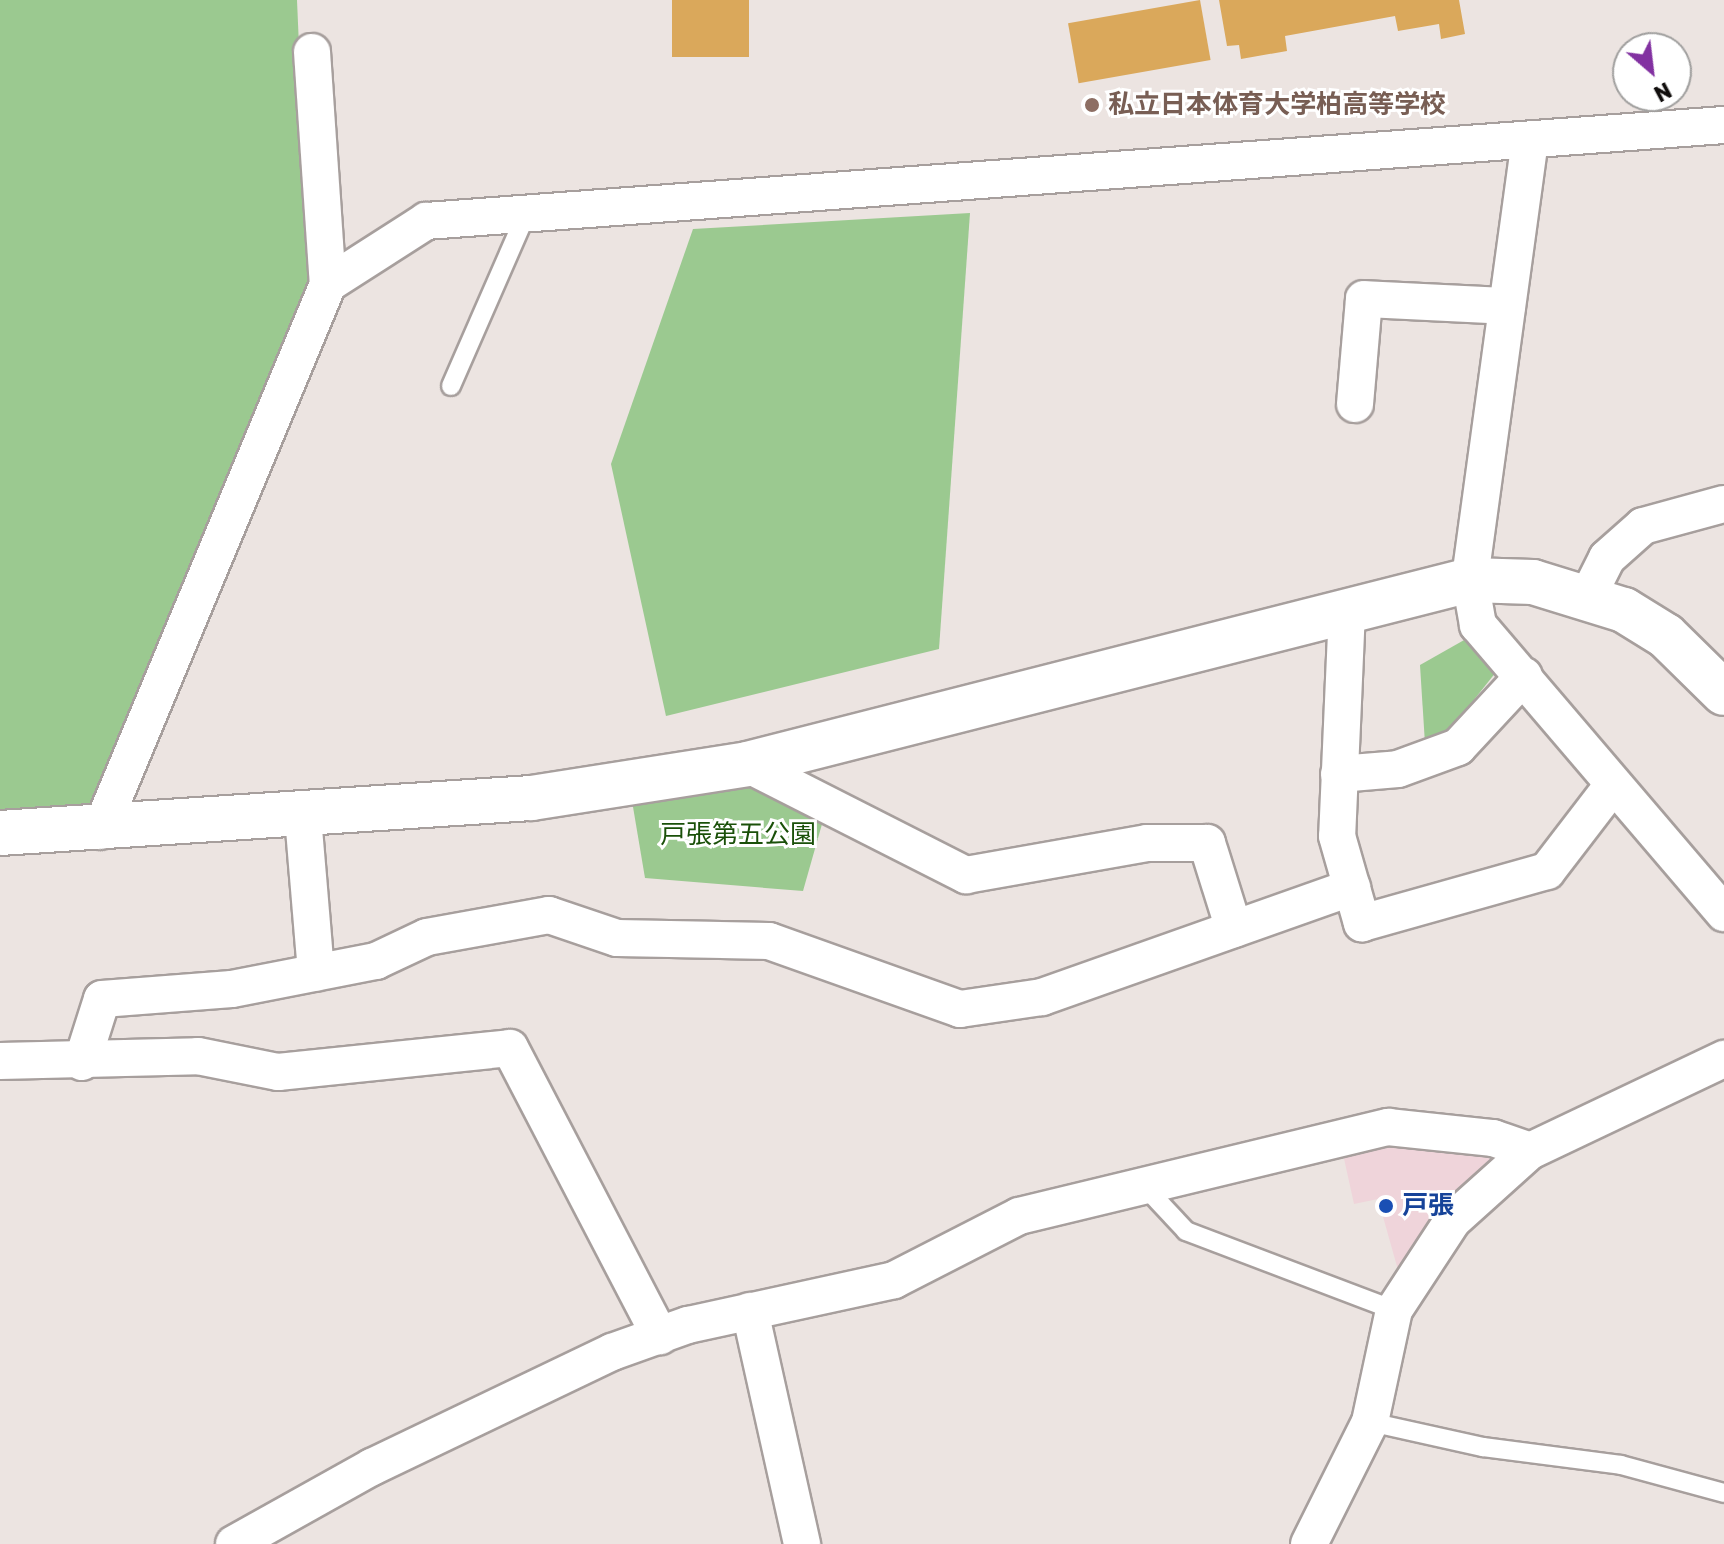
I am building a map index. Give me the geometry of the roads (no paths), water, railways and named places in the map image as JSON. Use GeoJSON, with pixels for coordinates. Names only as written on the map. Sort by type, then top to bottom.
{"type":"FeatureCollection","features":[{"type":"Feature","properties":{"kind":"street"},"geometry":{"type":"LineString","coordinates":[[100,831],[328,284],[312,52]]}},
{"type":"Feature","properties":{"kind":"street"},"geometry":{"type":"LineString","coordinates":[[328,284],[426,221],[528,209],[1724,125]]}},
{"type":"Feature","properties":{"kind":"street"},"geometry":{"type":"LineString","coordinates":[[1530,140],[1470,580],[1478,625],[1724,913]]}},
{"type":"Feature","properties":{"kind":"street"},"geometry":{"type":"LineString","coordinates":[[1355,404],[1364,299],[1507,306]]}},
{"type":"Feature","properties":{"kind":"street"},"geometry":{"type":"LineString","coordinates":[[1588,596],[1607,558],[1643,526],[1724,504]]}},
{"type":"Feature","properties":{"kind":"street"},"geometry":{"type":"LineString","coordinates":[[0,833],[100,831],[531,798],[747,764],[1470,580],[1533,582],[1588,596],[1666,636],[1724,693]]}},
{"type":"Feature","properties":{"kind":"street"},"geometry":{"type":"LineString","coordinates":[[1347,610],[1337,836],[1362,923],[1547,871],[1613,785]]}},
{"type":"Feature","properties":{"kind":"street"},"geometry":{"type":"LineString","coordinates":[[1339,774],[1398,769],[1458,747],[1524,676]]}},
{"type":"Feature","properties":{"kind":"street"},"geometry":{"type":"LineString","coordinates":[[747,764],[966,875],[1147,843],[1207,843],[1234,929]]}},
{"type":"Feature","properties":{"kind":"street"},"geometry":{"type":"LineString","coordinates":[[303,817],[316,972]]}},
{"type":"Feature","properties":{"kind":"street"},"geometry":{"type":"LineString","coordinates":[[82,1062],[102,999],[163,999],[376,961],[427,937],[549,915],[617,938],[769,941],[960,1009],[1042,997],[1352,887]]}},
{"type":"Feature","properties":{"kind":"street"},"geometry":{"type":"LineString","coordinates":[[0,1061],[82,1062],[198,1056],[278,1072],[510,1048],[660,1336]]}},
{"type":"Feature","properties":{"kind":"street"},"geometry":{"type":"LineString","coordinates":[[1309,1544],[1370,1422],[1394,1310],[1453,1220],[1530,1151],[1724,1059]]}},
{"type":"Feature","properties":{"kind":"street"},"geometry":{"type":"LineString","coordinates":[[234,1544],[493,1405],[660,1336],[750,1311],[894,1280],[1019,1216],[1388,1127],[1493,1138],[1530,1151]]}},
{"type":"Feature","properties":{"kind":"street"},"geometry":{"type":"LineString","coordinates":[[750,1311],[802,1544]]}},
{"type":"Feature","properties":{"kind":"lane"},"geometry":{"type":"LineString","coordinates":[[451,386],[528,209]]}},
{"type":"Feature","properties":{"kind":"lane"},"geometry":{"type":"LineString","coordinates":[[1145,1187],[1186,1231],[1394,1310]]}},
{"type":"Feature","properties":{"kind":"lane"},"geometry":{"type":"LineString","coordinates":[[1370,1422],[1483,1447],[1621,1465],[1724,1493]]}},
{"type":"Feature","properties":{"kind":"place","name":"私立日本体育大学柏高等学校"},"geometry":{"type":"Point","coordinates":[1092,105]}},
{"type":"Feature","properties":{"kind":"place","name":"戸張"},"geometry":{"type":"Point","coordinates":[1386,1206]}},
{"type":"Feature","properties":{"kind":"park label","name":"戸張第五公園"},"geometry":{"type":"Point","coordinates":[738,835]}}]}
